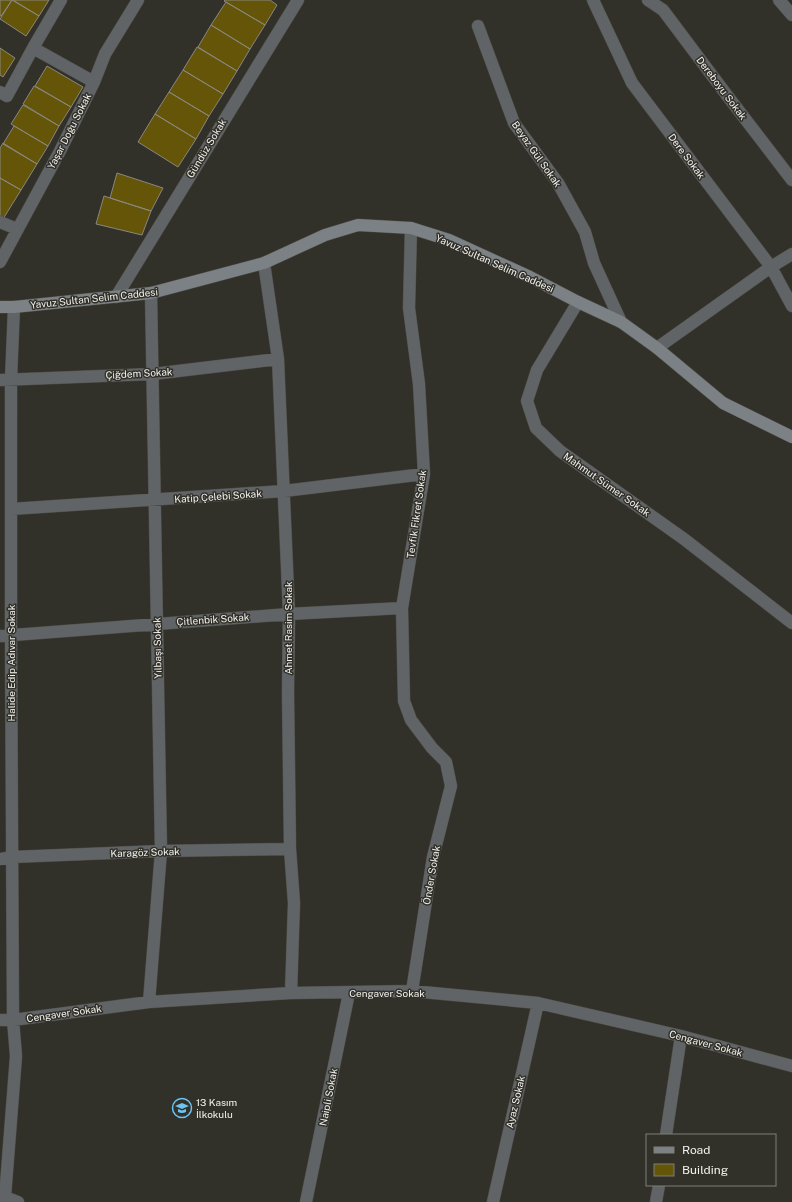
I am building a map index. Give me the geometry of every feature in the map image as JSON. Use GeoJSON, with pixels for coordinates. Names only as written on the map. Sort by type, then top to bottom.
{"type":"FeatureCollection","features":[{"type":"Feature","properties":{"kind":"street"},"geometry":{"type":"LineString","coordinates":[[0,92],[7,96],[61,0]]}},
{"type":"Feature","properties":{"kind":"street","name":"Yaşar Doğu Sokak"},"geometry":{"type":"LineString","coordinates":[[0,262],[60,151],[94,82],[105,54],[138,0]]}},
{"type":"Feature","properties":{"kind":"street","name":"Gündüz Sokak"},"geometry":{"type":"LineString","coordinates":[[116,297],[298,0]]}},
{"type":"Feature","properties":{"kind":"street","name":"Dere Sokak"},"geometry":{"type":"LineString","coordinates":[[593,0],[632,83],[771,267],[792,306]]}},
{"type":"Feature","properties":{"kind":"street","name":"Dereboyu Sokak"},"geometry":{"type":"LineString","coordinates":[[648,0],[663,10],[792,180]]}},
{"type":"Feature","properties":{"kind":"street"},"geometry":{"type":"LineString","coordinates":[[779,0],[792,15]]}},
{"type":"Feature","properties":{"kind":"street","name":"Beyaz Gül Sokak"},"geometry":{"type":"LineString","coordinates":[[478,26],[514,123],[558,183],[585,232],[594,263],[621,322]]}},
{"type":"Feature","properties":{"kind":"street"},"geometry":{"type":"LineString","coordinates":[[33,48],[94,82]]}},
{"type":"Feature","properties":{"kind":"street"},"geometry":{"type":"LineString","coordinates":[[0,222],[17,229]]}},
{"type":"Feature","properties":{"kind":"street","name":"Yavuz Sultan Selim Caddesi"},"geometry":{"type":"LineString","coordinates":[[0,307],[14,307],[151,293],[264,263],[325,234],[358,225],[411,228],[450,240],[530,277],[621,322],[657,348],[723,403],[792,437]]}},
{"type":"Feature","properties":{"kind":"street","name":"Tevfik Fikret Sokak"},"geometry":{"type":"LineString","coordinates":[[411,228],[409,308],[419,384],[424,474],[402,608],[404,701],[411,720],[432,748],[446,762]]}},
{"type":"Feature","properties":{"kind":"street"},"geometry":{"type":"LineString","coordinates":[[657,348],[771,267],[792,254]]}},
{"type":"Feature","properties":{"kind":"street","name":"Ahmet Rasim Sokak"},"geometry":{"type":"LineString","coordinates":[[264,263],[278,359],[289,614],[288,692],[290,849],[294,903],[291,993]]}},
{"type":"Feature","properties":{"kind":"street","name":"Yılbaşı Sokak"},"geometry":{"type":"LineString","coordinates":[[149,1002],[161,852],[151,293]]}},
{"type":"Feature","properties":{"kind":"street","name":"Mahmut Sümer Sokak"},"geometry":{"type":"LineString","coordinates":[[578,302],[536,370],[527,401],[536,428],[560,451],[684,539],[792,623]]}},
{"type":"Feature","properties":{"kind":"street","name":"Halide Edip Adıvar Sokak"},"geometry":{"type":"LineString","coordinates":[[4,1200],[16,1056],[6,858],[5,636],[11,509],[5,379],[14,307]]}},
{"type":"Feature","properties":{"kind":"street","name":"Çiğdem Sokak"},"geometry":{"type":"LineString","coordinates":[[5,379],[153,374],[278,359]]}},
{"type":"Feature","properties":{"kind":"street","name":"Katip Çelebi Sokak"},"geometry":{"type":"LineString","coordinates":[[11,509],[284,491],[424,474]]}},
{"type":"Feature","properties":{"kind":"street","name":"Çitlenbik Sokak"},"geometry":{"type":"LineString","coordinates":[[5,636],[289,614],[402,608]]}},
{"type":"Feature","properties":{"kind":"street","name":"Önder Sokak"},"geometry":{"type":"LineString","coordinates":[[412,991],[433,857],[451,786],[446,762]]}},
{"type":"Feature","properties":{"kind":"street","name":"Karagöz Sokak"},"geometry":{"type":"LineString","coordinates":[[6,858],[290,849]]}},
{"type":"Feature","properties":{"kind":"street","name":"Cengaver Sokak"},"geometry":{"type":"LineString","coordinates":[[0,1020],[14,1020],[149,1002],[291,993],[412,991],[538,1003],[681,1036],[792,1066]]}},
{"type":"Feature","properties":{"kind":"street","name":"Naipli Sokak"},"geometry":{"type":"LineString","coordinates":[[306,1202],[349,993]]}},
{"type":"Feature","properties":{"kind":"street","name":"Ayaz Sokak"},"geometry":{"type":"LineString","coordinates":[[493,1202],[538,1003]]}},
{"type":"Feature","properties":{"kind":"street"},"geometry":{"type":"LineString","coordinates":[[666,1134],[681,1036]]}},
{"type":"Feature","properties":{"kind":"street"},"geometry":{"type":"LineString","coordinates":[[656,1202],[659,1186]]}},
{"type":"Feature","properties":{"kind":"street"},"geometry":{"type":"LineString","coordinates":[[4,1200],[18,1202]]}},
{"type":"Feature","properties":{"kind":"building"},"geometry":{"type":"Polygon","coordinates":[[[0,0],[12,0],[1,16],[0,16],[0,0]]]}},
{"type":"Feature","properties":{"kind":"building"},"geometry":{"type":"Polygon","coordinates":[[[12,0],[39,16],[26,36],[0,19],[12,0]]]}},
{"type":"Feature","properties":{"kind":"building"},"geometry":{"type":"Polygon","coordinates":[[[13,0],[49,0],[39,16],[13,0]]]}},
{"type":"Feature","properties":{"kind":"building"},"geometry":{"type":"Polygon","coordinates":[[[270,0],[277,5],[265,25],[224,1],[270,0]]]}},
{"type":"Feature","properties":{"kind":"building"},"geometry":{"type":"Polygon","coordinates":[[[226,2],[265,25],[250,49],[211,25],[226,2]]]}},
{"type":"Feature","properties":{"kind":"building"},"geometry":{"type":"Polygon","coordinates":[[[211,25],[250,49],[237,71],[198,47],[211,25]]]}},
{"type":"Feature","properties":{"kind":"building"},"geometry":{"type":"Polygon","coordinates":[[[197,47],[237,71],[223,94],[183,70],[197,47]]]}},
{"type":"Feature","properties":{"kind":"building"},"geometry":{"type":"Polygon","coordinates":[[[0,48],[15,58],[3,77],[0,75],[0,48]]]}},
{"type":"Feature","properties":{"kind":"building"},"geometry":{"type":"Polygon","coordinates":[[[47,66],[83,87],[71,107],[35,86],[47,66]]]}},
{"type":"Feature","properties":{"kind":"building"},"geometry":{"type":"Polygon","coordinates":[[[183,70],[223,94],[209,116],[169,92],[183,70]]]}},
{"type":"Feature","properties":{"kind":"building"},"geometry":{"type":"Polygon","coordinates":[[[34,86],[71,107],[59,126],[23,104],[34,86]]]}},
{"type":"Feature","properties":{"kind":"building"},"geometry":{"type":"Polygon","coordinates":[[[169,92],[209,116],[196,139],[155,114],[169,92]]]}},
{"type":"Feature","properties":{"kind":"building"},"geometry":{"type":"Polygon","coordinates":[[[23,105],[59,126],[48,146],[11,124],[23,105]]]}},
{"type":"Feature","properties":{"kind":"building"},"geometry":{"type":"Polygon","coordinates":[[[155,114],[196,139],[178,167],[138,142],[155,114]]]}},
{"type":"Feature","properties":{"kind":"building"},"geometry":{"type":"Polygon","coordinates":[[[14,126],[48,146],[37,164],[3,144],[14,126]]]}},
{"type":"Feature","properties":{"kind":"building"},"geometry":{"type":"Polygon","coordinates":[[[3,143],[37,164],[21,190],[0,178],[0,148],[3,143]]]}},
{"type":"Feature","properties":{"kind":"building"},"geometry":{"type":"Polygon","coordinates":[[[117,173],[163,188],[151,211],[110,198],[117,173]]]}},
{"type":"Feature","properties":{"kind":"building"},"geometry":{"type":"Polygon","coordinates":[[[0,178],[21,190],[3,219],[0,217],[0,178]]]}},
{"type":"Feature","properties":{"kind":"building"},"geometry":{"type":"Polygon","coordinates":[[[104,196],[151,211],[142,235],[96,224],[104,196]]]}},
{"type":"Feature","properties":{"kind":"place","name":"13 Kasım İlkokulu"},"geometry":{"type":"Point","coordinates":[182,1108]}}]}
